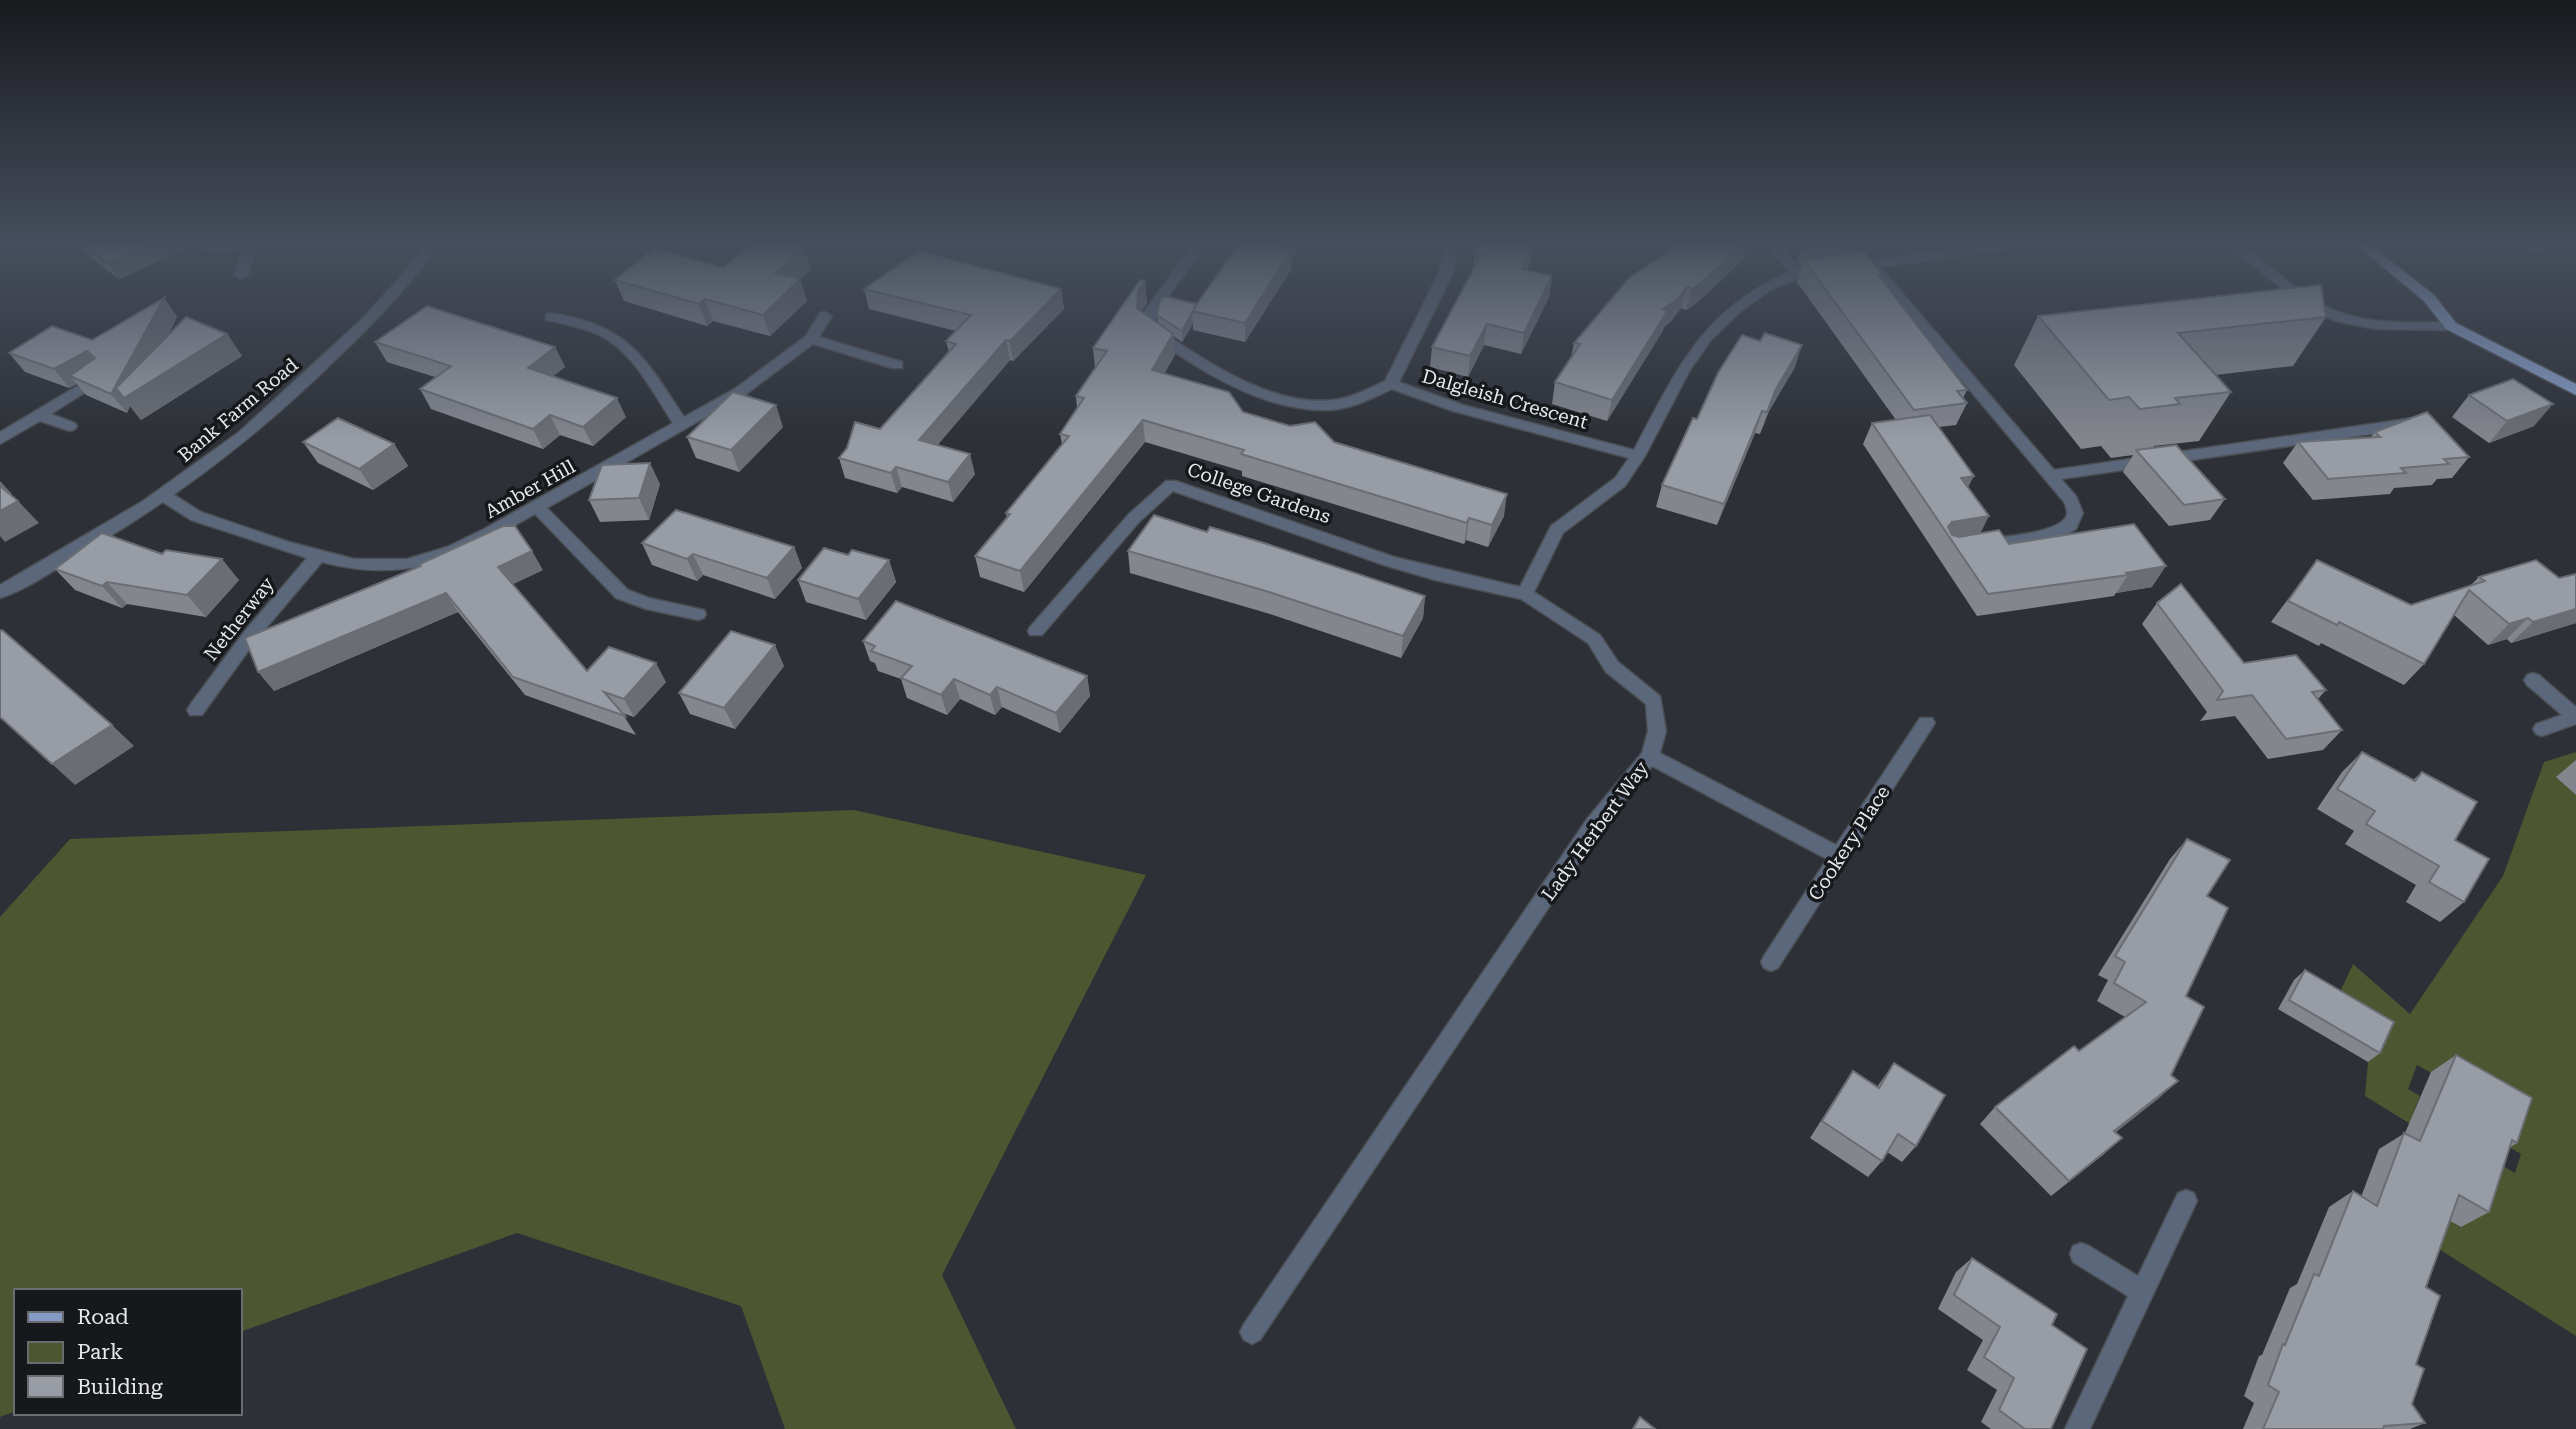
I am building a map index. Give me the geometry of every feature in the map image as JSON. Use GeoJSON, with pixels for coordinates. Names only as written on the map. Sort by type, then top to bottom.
{"type":"FeatureCollection","features":[{"type":"Feature","properties":{"kind":"main road"},"geometry":{"type":"LineString","coordinates":[[2437,309],[2451,326],[2576,390]]}},
{"type":"Feature","properties":{"kind":"street","name":"Bank Farm Road"},"geometry":{"type":"LineString","coordinates":[[0,592],[72,552],[163,495],[234,444],[352,337],[379,309]]}},
{"type":"Feature","properties":{"kind":"street"},"geometry":{"type":"LineString","coordinates":[[1153,309],[1148,328],[1208,366],[1262,393],[1302,403],[1331,405],[1391,384]]}},
{"type":"Feature","properties":{"kind":"street","name":"Dalgleish Crescent"},"geometry":{"type":"LineString","coordinates":[[1427,309],[1391,384],[1458,408],[1638,456]]}},
{"type":"Feature","properties":{"kind":"street"},"geometry":{"type":"LineString","coordinates":[[1525,594],[1558,530],[1620,482],[1638,456],[1684,370],[1706,337],[1735,309]]}},
{"type":"Feature","properties":{"kind":"street"},"geometry":{"type":"LineString","coordinates":[[1909,309],[2052,475],[2071,500],[2075,513],[2070,525],[2057,533],[1962,548]]}},
{"type":"Feature","properties":{"kind":"street"},"geometry":{"type":"LineString","coordinates":[[2320,309],[2350,323],[2399,327],[2451,326]]}},
{"type":"Feature","properties":{"kind":"street","name":"Amber Hill"},"geometry":{"type":"LineString","coordinates":[[163,495],[196,516],[318,556],[354,565],[407,565],[453,551],[538,508],[741,391],[811,339],[825,316]]}},
{"type":"Feature","properties":{"kind":"street"},"geometry":{"type":"LineString","coordinates":[[551,317],[592,327],[620,342],[654,384],[682,426]]}},
{"type":"Feature","properties":{"kind":"street"},"geometry":{"type":"LineString","coordinates":[[811,339],[897,365]]}},
{"type":"Feature","properties":{"kind":"street"},"geometry":{"type":"LineString","coordinates":[[0,439],[101,376]]}},
{"type":"Feature","properties":{"kind":"street"},"geometry":{"type":"LineString","coordinates":[[39,415],[70,426]]}},
{"type":"Feature","properties":{"kind":"street"},"geometry":{"type":"LineString","coordinates":[[2052,475],[2419,422]]}},
{"type":"Feature","properties":{"kind":"street","name":"College Gardens"},"geometry":{"type":"LineString","coordinates":[[1036,631],[1134,518],[1171,485],[1424,572],[1525,594]]}},
{"type":"Feature","properties":{"kind":"street"},"geometry":{"type":"LineString","coordinates":[[538,508],[622,594],[646,603],[698,614]]}},
{"type":"Feature","properties":{"kind":"street","name":"Netherway"},"geometry":{"type":"LineString","coordinates":[[195,710],[250,636],[318,556]]}},
{"type":"Feature","properties":{"kind":"street","name":"Lady Herbert Way"},"geometry":{"type":"LineString","coordinates":[[1252,1332],[1594,824],[1650,756],[1657,731],[1654,701],[1612,667],[1594,639],[1525,594]]}},
{"type":"Feature","properties":{"kind":"street"},"geometry":{"type":"LineString","coordinates":[[2533,680],[2576,717],[2542,729]]}},
{"type":"Feature","properties":{"kind":"street","name":"Cookery Place"},"geometry":{"type":"LineString","coordinates":[[1771,962],[1926,723]]}},
{"type":"Feature","properties":{"kind":"street"},"geometry":{"type":"LineString","coordinates":[[1650,756],[1841,857]]}},
{"type":"Feature","properties":{"kind":"street"},"geometry":{"type":"LineString","coordinates":[[2077,1429],[2186,1201]]}},
{"type":"Feature","properties":{"kind":"street"},"geometry":{"type":"LineString","coordinates":[[2081,1254],[2143,1292]]}},
{"type":"Feature","properties":{"kind":"green space"},"geometry":{"type":"Polygon","coordinates":[[[2576,752],[2576,771],[2557,777],[2576,795],[2576,1336],[2420,1237],[2430,1209],[2461,1227],[2412,1125],[2365,1096],[2368,1062],[2335,1003],[2353,964],[2410,1014],[2503,876],[2544,762],[2576,752]],[[2417,1065],[2408,1089],[2420,1096],[2413,1114],[2515,1173],[2521,1154],[2496,1140],[2505,1114],[2417,1065]]]}},
{"type":"Feature","properties":{"kind":"green space"},"geometry":{"type":"Polygon","coordinates":[[[854,810],[1146,875],[942,1275],[1016,1429],[785,1429],[741,1306],[517,1233],[242,1331],[242,1289],[14,1289],[14,1412],[0,1417],[0,917],[70,839],[854,810]]]}},
{"type":"Feature","properties":{"kind":"building"},"geometry":{"type":"Polygon","coordinates":[[[146,309],[158,309],[111,394],[70,376],[95,358],[87,351],[54,369],[9,353],[52,326],[92,340],[146,309]]]}},
{"type":"Feature","properties":{"kind":"building"},"geometry":{"type":"Polygon","coordinates":[[[423,309],[435,309],[555,347],[528,368],[617,398],[583,427],[550,415],[533,429],[420,389],[451,366],[375,342],[423,309]]]}},
{"type":"Feature","properties":{"kind":"building"},"geometry":{"type":"Polygon","coordinates":[[[740,309],[769,309],[763,315],[740,309]]]}},
{"type":"Feature","properties":{"kind":"building"},"geometry":{"type":"Polygon","coordinates":[[[945,309],[1042,309],[1010,341],[1006,340],[919,440],[970,454],[948,482],[896,467],[891,473],[839,458],[847,448],[855,422],[880,429],[956,344],[946,341],[971,315],[945,309]]]}},
{"type":"Feature","properties":{"kind":"building"},"geometry":{"type":"Polygon","coordinates":[[[1120,309],[1138,309],[1173,334],[1152,370],[1229,392],[1243,412],[1290,426],[1315,422],[1334,442],[1507,494],[1492,525],[1469,518],[1467,523],[1241,454],[1244,450],[1143,420],[1020,571],[975,556],[1010,514],[1006,513],[1069,436],[1060,434],[1084,398],[1076,396],[1107,351],[1093,348],[1120,309]]]}},
{"type":"Feature","properties":{"kind":"building"},"geometry":{"type":"Polygon","coordinates":[[[1158,309],[1194,309],[1182,331],[1157,315],[1158,309]]]}},
{"type":"Feature","properties":{"kind":"building"},"geometry":{"type":"Polygon","coordinates":[[[1194,309],[1254,309],[1245,323],[1192,311],[1194,309]]]}},
{"type":"Feature","properties":{"kind":"building"},"geometry":{"type":"Polygon","coordinates":[[[1452,309],[1536,309],[1524,333],[1487,324],[1470,356],[1432,347],[1452,309]]]}},
{"type":"Feature","properties":{"kind":"building"},"geometry":{"type":"Polygon","coordinates":[[[1603,309],[1668,310],[1612,400],[1555,382],[1580,344],[1574,343],[1603,309]]]}},
{"type":"Feature","properties":{"kind":"building"},"geometry":{"type":"Polygon","coordinates":[[[1840,309],[1904,309],[1967,390],[1957,391],[1967,403],[1914,410],[1840,309]]]}},
{"type":"Feature","properties":{"kind":"building"},"geometry":{"type":"Polygon","coordinates":[[[2105,309],[2325,309],[2326,317],[2178,333],[2231,392],[2175,398],[2180,404],[2140,409],[2129,397],[2109,400],[2038,316],[2105,309]]]}},
{"type":"Feature","properties":{"kind":"building"},"geometry":{"type":"Polygon","coordinates":[[[186,317],[227,334],[124,398],[116,388],[186,317]]]}},
{"type":"Feature","properties":{"kind":"building"},"geometry":{"type":"Polygon","coordinates":[[[1765,333],[1802,345],[1776,389],[1767,412],[1762,411],[1724,504],[1662,485],[1693,418],[1697,419],[1718,373],[1742,335],[1760,341],[1765,333]]]}},
{"type":"Feature","properties":{"kind":"building"},"geometry":{"type":"Polygon","coordinates":[[[2513,379],[2553,404],[2507,421],[2469,395],[2513,379]]]}},
{"type":"Feature","properties":{"kind":"building"},"geometry":{"type":"Polygon","coordinates":[[[733,392],[776,405],[731,450],[687,437],[733,392]]]}},
{"type":"Feature","properties":{"kind":"building"},"geometry":{"type":"Polygon","coordinates":[[[2427,412],[2469,457],[2444,459],[2449,464],[2401,468],[2406,473],[2328,479],[2298,442],[2380,437],[2375,432],[2427,412]]]}},
{"type":"Feature","properties":{"kind":"building"},"geometry":{"type":"Polygon","coordinates":[[[1930,415],[1974,476],[1961,478],[1989,516],[1952,522],[1948,527],[1952,535],[1959,537],[1999,530],[2009,544],[2134,524],[2166,566],[2126,573],[2128,575],[1988,594],[1872,423],[1930,415]]]}},
{"type":"Feature","properties":{"kind":"building"},"geometry":{"type":"Polygon","coordinates":[[[338,418],[394,444],[359,469],[303,442],[338,418]]]}},
{"type":"Feature","properties":{"kind":"building"},"geometry":{"type":"Polygon","coordinates":[[[2176,445],[2225,499],[2184,505],[2136,450],[2176,445]]]}},
{"type":"Feature","properties":{"kind":"building"},"geometry":{"type":"Polygon","coordinates":[[[650,463],[639,498],[589,500],[602,465],[650,463]]]}},
{"type":"Feature","properties":{"kind":"building"},"geometry":{"type":"Polygon","coordinates":[[[0,486],[18,501],[0,511],[0,486]]]}},
{"type":"Feature","properties":{"kind":"building"},"geometry":{"type":"Polygon","coordinates":[[[676,510],[794,547],[767,578],[693,554],[687,559],[642,543],[676,510]]]}},
{"type":"Feature","properties":{"kind":"building"},"geometry":{"type":"Polygon","coordinates":[[[1154,515],[1207,532],[1210,527],[1264,543],[1425,596],[1403,636],[1269,592],[1128,551],[1154,515]]]}},
{"type":"Feature","properties":{"kind":"building"},"geometry":{"type":"Polygon","coordinates":[[[503,526],[515,526],[532,551],[498,567],[587,671],[609,647],[656,663],[624,699],[604,692],[625,716],[513,677],[446,593],[258,672],[245,638],[421,566],[420,564],[503,526]]]}},
{"type":"Feature","properties":{"kind":"building"},"geometry":{"type":"Polygon","coordinates":[[[102,533],[162,554],[166,550],[222,559],[187,595],[107,582],[102,586],[55,569],[102,533]]]}},
{"type":"Feature","properties":{"kind":"building"},"geometry":{"type":"Polygon","coordinates":[[[824,548],[848,555],[852,550],[889,560],[858,599],[798,580],[824,548]]]}},
{"type":"Feature","properties":{"kind":"building"},"geometry":{"type":"Polygon","coordinates":[[[2317,560],[2411,605],[2485,581],[2479,577],[2536,560],[2559,578],[2576,574],[2576,609],[2533,622],[2528,618],[2509,624],[2469,590],[2424,664],[2339,622],[2337,625],[2288,601],[2317,560]]]}},
{"type":"Feature","properties":{"kind":"building"},"geometry":{"type":"Polygon","coordinates":[[[2181,584],[2244,663],[2296,655],[2326,690],[2312,692],[2342,730],[2286,739],[2252,695],[2217,700],[2223,691],[2157,603],[2181,584]]]}},
{"type":"Feature","properties":{"kind":"building"},"geometry":{"type":"Polygon","coordinates":[[[896,601],[1087,676],[1056,713],[997,687],[990,695],[954,679],[941,695],[901,678],[912,666],[871,651],[875,646],[863,641],[896,601]]]}},
{"type":"Feature","properties":{"kind":"building"},"geometry":{"type":"Polygon","coordinates":[[[2,630],[112,725],[52,764],[0,717],[2,630]]]}},
{"type":"Feature","properties":{"kind":"building"},"geometry":{"type":"Polygon","coordinates":[[[731,631],[775,645],[724,708],[679,693],[731,631]]]}},
{"type":"Feature","properties":{"kind":"building"},"geometry":{"type":"Polygon","coordinates":[[[2362,752],[2415,781],[2422,772],[2477,802],[2455,840],[2489,859],[2464,902],[2429,882],[2439,866],[2366,824],[2375,811],[2337,789],[2362,752]]]}},
{"type":"Feature","properties":{"kind":"building"},"geometry":{"type":"Polygon","coordinates":[[[2187,839],[2230,860],[2207,896],[2228,908],[2186,996],[2204,1007],[2171,1075],[2178,1081],[2114,1131],[2122,1138],[2069,1181],[1995,1107],[2074,1046],[2079,1051],[2146,1002],[2114,983],[2125,962],[2115,956],[2187,839]]]}},
{"type":"Feature","properties":{"kind":"building"},"geometry":{"type":"Polygon","coordinates":[[[2305,970],[2394,1022],[2380,1053],[2289,1000],[2305,970]]]}},
{"type":"Feature","properties":{"kind":"building"},"geometry":{"type":"Polygon","coordinates":[[[2456,1055],[2532,1098],[2517,1143],[2512,1140],[2489,1212],[2459,1195],[2426,1287],[2440,1296],[2416,1364],[2424,1369],[2412,1404],[2425,1423],[2384,1426],[2383,1429],[2263,1429],[2279,1392],[2268,1385],[2283,1344],[2285,1345],[2314,1274],[2319,1276],[2353,1191],[2377,1206],[2404,1133],[2420,1141],[2456,1055]]]}},
{"type":"Feature","properties":{"kind":"building"},"geometry":{"type":"Polygon","coordinates":[[[1894,1063],[1945,1095],[1916,1146],[1898,1134],[1882,1161],[1822,1121],[1853,1071],[1879,1088],[1894,1063]]]}},
{"type":"Feature","properties":{"kind":"building"},"geometry":{"type":"Polygon","coordinates":[[[1972,1258],[2057,1314],[2052,1325],[2087,1349],[2051,1429],[2025,1429],[1999,1410],[2014,1378],[1984,1357],[2000,1327],[1954,1295],[1972,1258]]]}},
{"type":"Feature","properties":{"kind":"building"},"geometry":{"type":"Polygon","coordinates":[[[1640,1417],[1655,1429],[1633,1429],[1640,1417]]]}}]}
